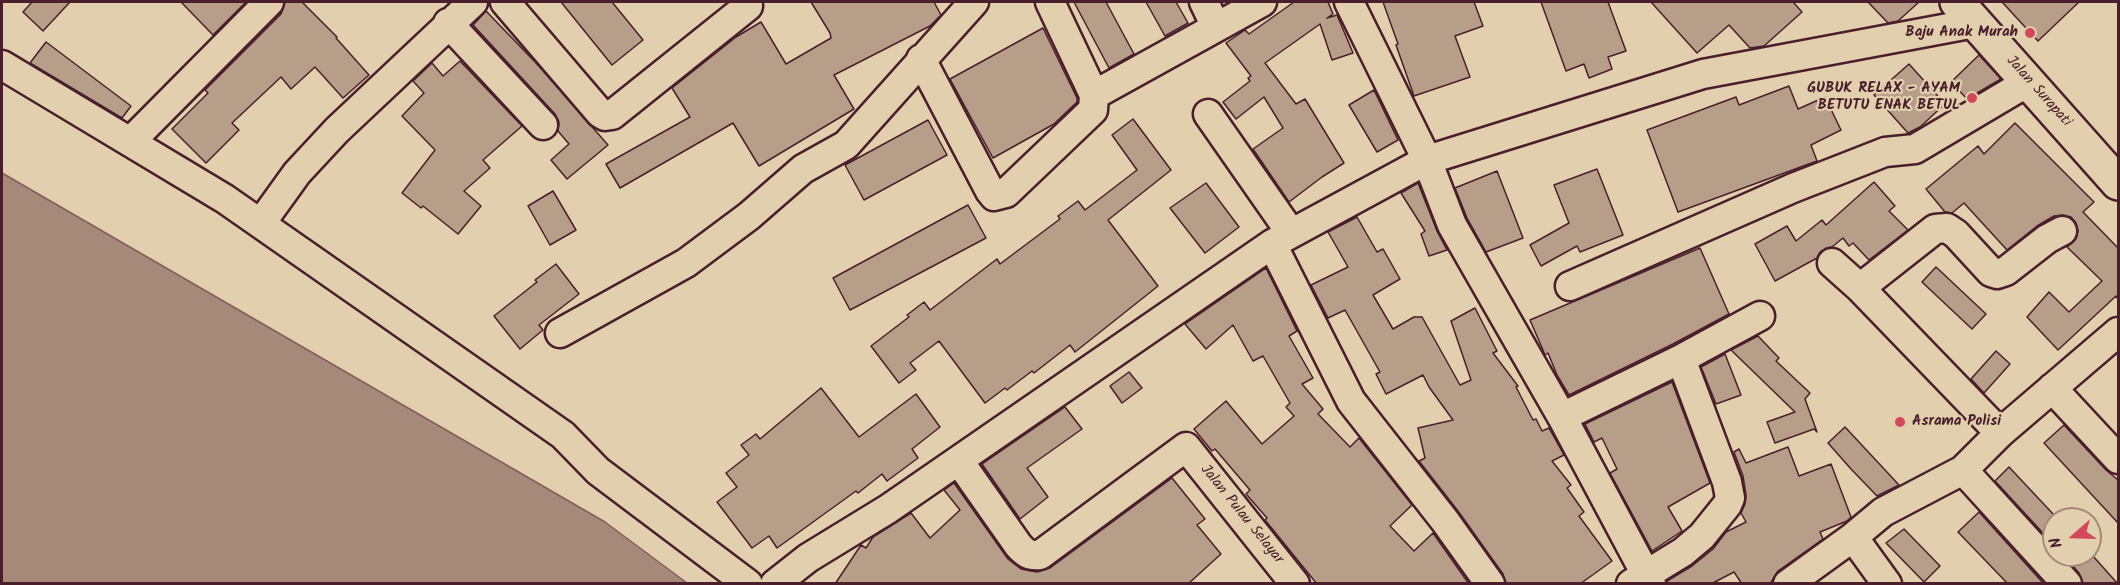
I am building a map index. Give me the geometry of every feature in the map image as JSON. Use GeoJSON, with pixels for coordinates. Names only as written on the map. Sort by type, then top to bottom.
{"type":"FeatureCollection","features":[{"type":"Feature","properties":{"kind":"highway","name":"Jalan Surapati"},"geometry":{"type":"LineString","coordinates":[[1966,12],[2118,183]]}},
{"type":"Feature","properties":{"kind":"street"},"geometry":{"type":"LineString","coordinates":[[130,142],[270,2]]}},
{"type":"Feature","properties":{"kind":"street"},"geometry":{"type":"LineString","coordinates":[[261,223],[297,172],[337,130],[448,23],[473,2]]}},
{"type":"Feature","properties":{"kind":"street"},"geometry":{"type":"LineString","coordinates":[[504,2],[605,116],[612,115],[748,6]]}},
{"type":"Feature","properties":{"kind":"street"},"geometry":{"type":"LineString","coordinates":[[560,333],[686,263],[749,216],[803,169],[846,145],[974,2]]}},
{"type":"Feature","properties":{"kind":"street"},"geometry":{"type":"LineString","coordinates":[[921,59],[990,191],[994,196],[1006,193],[1093,110],[1094,95],[1050,2]]}},
{"type":"Feature","properties":{"kind":"street"},"geometry":{"type":"LineString","coordinates":[[1204,2],[1216,27]]}},
{"type":"Feature","properties":{"kind":"street"},"geometry":{"type":"LineString","coordinates":[[1094,95],[1262,2]]}},
{"type":"Feature","properties":{"kind":"street"},"geometry":{"type":"LineString","coordinates":[[1349,2],[1427,160],[1452,225],[1563,417],[1634,549],[1642,580],[1702,536],[1730,498],[1727,482],[1681,359]]}},
{"type":"Feature","properties":{"kind":"street"},"geometry":{"type":"LineString","coordinates":[[775,584],[808,558],[888,509],[1281,238],[1427,160],[1703,74],[1966,12]]}},
{"type":"Feature","properties":{"kind":"street"},"geometry":{"type":"LineString","coordinates":[[448,23],[543,125]]}},
{"type":"Feature","properties":{"kind":"street"},"geometry":{"type":"LineString","coordinates":[[2,65],[261,223],[563,435],[598,471],[748,584]]}},
{"type":"Feature","properties":{"kind":"street"},"geometry":{"type":"LineString","coordinates":[[1570,286],[1793,188],[1885,152],[1915,149],[2028,82]]}},
{"type":"Feature","properties":{"kind":"street"},"geometry":{"type":"LineString","coordinates":[[1208,114],[1281,238],[1351,401],[1445,520],[1490,584]]}},
{"type":"Feature","properties":{"kind":"street"},"geometry":{"type":"LineString","coordinates":[[1860,288],[1935,229],[1947,228],[1956,234],[1991,272],[1997,274],[2006,271],[2047,239],[2062,231]]}},
{"type":"Feature","properties":{"kind":"street"},"geometry":{"type":"LineString","coordinates":[[1832,263],[1860,288],[2000,434]]}},
{"type":"Feature","properties":{"kind":"street"},"geometry":{"type":"LineString","coordinates":[[1563,417],[1681,359],[1760,316]]}},
{"type":"Feature","properties":{"kind":"street"},"geometry":{"type":"LineString","coordinates":[[1788,584],[1853,537],[1883,512],[1962,470],[2118,332]]}},
{"type":"Feature","properties":{"kind":"street"},"geometry":{"type":"LineString","coordinates":[[2052,388],[2118,459]]}},
{"type":"Feature","properties":{"kind":"street","name":"Jalan Pulau Selayar"},"geometry":{"type":"LineString","coordinates":[[959,460],[1018,545],[1025,553],[1032,556],[1040,555],[1186,447],[1281,578]]}},
{"type":"Feature","properties":{"kind":"street"},"geometry":{"type":"LineString","coordinates":[[1962,470],[2067,584]]}},
{"type":"Feature","properties":{"kind":"street"},"geometry":{"type":"LineString","coordinates":[[1853,537],[1887,584]]}},
{"type":"Feature","properties":{"kind":"shaded area"},"geometry":{"type":"Polygon","coordinates":[[[2,173],[605,522],[687,583],[2,583],[2,173]]]}},
{"type":"Feature","properties":{"kind":"building"},"geometry":{"type":"Polygon","coordinates":[[[32,2],[70,2],[43,31],[23,12],[32,2]]]}},
{"type":"Feature","properties":{"kind":"building"},"geometry":{"type":"Polygon","coordinates":[[[181,2],[246,2],[213,35],[181,2]]]}},
{"type":"Feature","properties":{"kind":"building"},"geometry":{"type":"Polygon","coordinates":[[[285,2],[302,2],[337,37],[369,75],[343,98],[315,67],[291,89],[281,77],[232,123],[239,130],[206,163],[172,129],[208,93],[205,90],[281,14],[285,2]]]}},
{"type":"Feature","properties":{"kind":"building"},"geometry":{"type":"Polygon","coordinates":[[[561,2],[612,2],[643,40],[612,65],[561,2]]]}},
{"type":"Feature","properties":{"kind":"building"},"geometry":{"type":"Polygon","coordinates":[[[811,2],[934,2],[941,15],[930,26],[834,75],[854,109],[759,166],[733,123],[620,188],[606,164],[690,117],[672,88],[736,37],[761,22],[786,64],[831,38],[811,2]]]}},
{"type":"Feature","properties":{"kind":"building"},"geometry":{"type":"Polygon","coordinates":[[[1074,2],[1106,2],[1134,54],[1109,68],[1074,2]]]}},
{"type":"Feature","properties":{"kind":"building"},"geometry":{"type":"Polygon","coordinates":[[[1146,2],[1176,2],[1188,23],[1165,36],[1146,2]]]}},
{"type":"Feature","properties":{"kind":"building"},"geometry":{"type":"Polygon","coordinates":[[[1294,2],[1328,2],[1333,14],[1327,18],[1337,15],[1353,53],[1332,60],[1320,24],[1265,63],[1296,104],[1305,99],[1344,163],[1289,202],[1253,149],[1283,128],[1264,97],[1236,119],[1223,102],[1250,81],[1248,78],[1251,76],[1226,43],[1245,30],[1249,34],[1294,2]]]}},
{"type":"Feature","properties":{"kind":"building"},"geometry":{"type":"Polygon","coordinates":[[[1383,2],[1474,2],[1483,26],[1455,36],[1470,77],[1414,96],[1383,2]]]}},
{"type":"Feature","properties":{"kind":"building"},"geometry":{"type":"Polygon","coordinates":[[[1541,2],[1608,2],[1626,51],[1608,57],[1612,69],[1589,78],[1584,64],[1566,71],[1541,2]]]}},
{"type":"Feature","properties":{"kind":"building"},"geometry":{"type":"Polygon","coordinates":[[[1651,2],[1793,2],[1802,12],[1764,46],[1750,48],[1729,25],[1697,53],[1651,2]]]}},
{"type":"Feature","properties":{"kind":"building"},"geometry":{"type":"Polygon","coordinates":[[[1868,2],[1919,2],[1898,21],[1888,23],[1868,2]]]}},
{"type":"Feature","properties":{"kind":"building"},"geometry":{"type":"Polygon","coordinates":[[[2002,2],[2079,2],[2038,41],[2002,2]]]}},
{"type":"Feature","properties":{"kind":"building"},"geometry":{"type":"Polygon","coordinates":[[[486,11],[537,64],[608,145],[567,179],[551,160],[569,144],[558,131],[559,122],[555,114],[473,25],[486,11]]]}},
{"type":"Feature","properties":{"kind":"building"},"geometry":{"type":"Polygon","coordinates":[[[1043,28],[1077,102],[1054,124],[993,158],[950,79],[1043,28]]]}},
{"type":"Feature","properties":{"kind":"building"},"geometry":{"type":"Polygon","coordinates":[[[46,42],[131,106],[122,118],[30,63],[46,42]]]}},
{"type":"Feature","properties":{"kind":"building"},"geometry":{"type":"Polygon","coordinates":[[[1979,55],[2001,79],[1967,99],[1951,82],[1979,55]]]}},
{"type":"Feature","properties":{"kind":"building"},"geometry":{"type":"Polygon","coordinates":[[[460,61],[522,126],[483,160],[490,168],[464,191],[481,206],[458,234],[423,206],[421,208],[402,193],[435,150],[402,116],[424,93],[413,81],[432,63],[443,76],[460,61]]]}},
{"type":"Feature","properties":{"kind":"building"},"geometry":{"type":"Polygon","coordinates":[[[1909,64],[1945,104],[1920,127],[1908,133],[1874,95],[1909,64]]]}},
{"type":"Feature","properties":{"kind":"building"},"geometry":{"type":"Polygon","coordinates":[[[1789,86],[1798,109],[1825,97],[1841,130],[1811,145],[1817,161],[1678,212],[1647,130],[1736,97],[1739,105],[1789,86]]]}},
{"type":"Feature","properties":{"kind":"building"},"geometry":{"type":"Polygon","coordinates":[[[1374,90],[1398,140],[1377,152],[1349,105],[1374,90]]]}},
{"type":"Feature","properties":{"kind":"building"},"geometry":{"type":"Polygon","coordinates":[[[1133,119],[1171,170],[1108,220],[1158,286],[1075,352],[1070,345],[1034,373],[1032,371],[985,403],[939,341],[910,363],[916,370],[899,383],[871,346],[909,317],[907,315],[924,302],[930,310],[997,259],[1000,264],[1060,219],[1058,216],[1078,201],[1085,210],[1137,170],[1112,135],[1133,119]]]}},
{"type":"Feature","properties":{"kind":"building"},"geometry":{"type":"Polygon","coordinates":[[[928,120],[947,155],[864,200],[845,165],[928,120]]]}},
{"type":"Feature","properties":{"kind":"building"},"geometry":{"type":"Polygon","coordinates":[[[2015,123],[2094,202],[2083,212],[2118,248],[2118,299],[2116,296],[2058,350],[2027,317],[2049,292],[2069,312],[2102,281],[2067,247],[2076,239],[2078,231],[2076,223],[2071,217],[2054,216],[2037,226],[2007,250],[1964,203],[1952,213],[1945,212],[1926,189],[1978,146],[1984,154],[2015,123]]]}},
{"type":"Feature","properties":{"kind":"building"},"geometry":{"type":"Polygon","coordinates":[[[1597,169],[1623,235],[1580,252],[1577,246],[1541,266],[1530,245],[1569,223],[1554,185],[1597,169]]]}},
{"type":"Feature","properties":{"kind":"building"},"geometry":{"type":"Polygon","coordinates":[[[1497,171],[1523,238],[1486,252],[1467,218],[1455,188],[1497,171]]]}},
{"type":"Feature","properties":{"kind":"building"},"geometry":{"type":"Polygon","coordinates":[[[1874,182],[1895,206],[1889,211],[1908,230],[1869,260],[1853,243],[1849,246],[1843,238],[1832,247],[1820,252],[1817,258],[1775,281],[1755,244],[1787,226],[1796,241],[1822,220],[1826,225],[1874,182]]]}},
{"type":"Feature","properties":{"kind":"building"},"geometry":{"type":"Polygon","coordinates":[[[1206,183],[1239,227],[1205,253],[1170,208],[1206,183]]]}},
{"type":"Feature","properties":{"kind":"building"},"geometry":{"type":"Polygon","coordinates":[[[1418,183],[1447,250],[1429,256],[1421,234],[1425,231],[1401,193],[1418,183]]]}},
{"type":"Feature","properties":{"kind":"building"},"geometry":{"type":"Polygon","coordinates":[[[553,191],[576,230],[550,245],[528,206],[553,191]]]}},
{"type":"Feature","properties":{"kind":"building"},"geometry":{"type":"Polygon","coordinates":[[[968,205],[986,238],[850,310],[833,278],[968,205]]]}},
{"type":"Feature","properties":{"kind":"building"},"geometry":{"type":"Polygon","coordinates":[[[1357,217],[1377,252],[1383,249],[1400,279],[1373,295],[1393,329],[1414,317],[1422,317],[1460,385],[1471,380],[1451,321],[1475,308],[1497,351],[1493,353],[1518,386],[1516,387],[1533,420],[1536,419],[1542,431],[1549,428],[1564,455],[1552,461],[1571,485],[1567,488],[1584,512],[1579,516],[1612,561],[1580,584],[1506,584],[1503,574],[1419,461],[1425,458],[1418,428],[1453,420],[1423,375],[1386,394],[1376,374],[1380,372],[1345,310],[1328,318],[1311,285],[1348,267],[1328,232],[1357,217]]]}},
{"type":"Feature","properties":{"kind":"building"},"geometry":{"type":"Polygon","coordinates":[[[1700,248],[1729,314],[1569,395],[1548,353],[1545,355],[1530,320],[1700,248]]]}},
{"type":"Feature","properties":{"kind":"building"},"geometry":{"type":"Polygon","coordinates":[[[556,264],[579,294],[539,325],[543,330],[520,349],[494,316],[556,264]]]}},
{"type":"Feature","properties":{"kind":"building"},"geometry":{"type":"Polygon","coordinates":[[[1936,267],[1986,314],[1972,329],[1922,282],[1936,267]]]}},
{"type":"Feature","properties":{"kind":"building"},"geometry":{"type":"Polygon","coordinates":[[[1266,268],[1297,331],[1289,336],[1313,378],[1302,384],[1323,409],[1318,414],[1350,447],[1359,438],[1412,505],[1390,526],[1414,551],[1433,533],[1469,584],[1317,584],[1246,494],[1250,490],[1215,449],[1212,451],[1194,429],[1226,401],[1262,444],[1294,416],[1286,407],[1290,403],[1263,356],[1253,361],[1233,325],[1206,349],[1185,324],[1266,268]]]}},
{"type":"Feature","properties":{"kind":"building"},"geometry":{"type":"Polygon","coordinates":[[[1758,336],[1779,358],[1776,361],[1810,393],[1805,399],[1817,432],[1814,429],[1775,443],[1767,422],[1795,412],[1731,350],[1758,336]]]}},
{"type":"Feature","properties":{"kind":"building"},"geometry":{"type":"Polygon","coordinates":[[[1996,351],[2010,364],[1984,393],[1971,379],[1996,351]]]}},
{"type":"Feature","properties":{"kind":"building"},"geometry":{"type":"Polygon","coordinates":[[[1725,354],[1741,395],[1716,404],[1701,367],[1725,354]]]}},
{"type":"Feature","properties":{"kind":"building"},"geometry":{"type":"Polygon","coordinates":[[[1129,372],[1142,388],[1122,403],[1110,386],[1129,372]]]}},
{"type":"Feature","properties":{"kind":"building"},"geometry":{"type":"Polygon","coordinates":[[[1672,382],[1710,483],[1668,507],[1682,531],[1652,551],[1610,473],[1617,469],[1602,438],[1594,442],[1585,424],[1672,382]]]}},
{"type":"Feature","properties":{"kind":"building"},"geometry":{"type":"Polygon","coordinates":[[[821,388],[859,437],[916,394],[940,427],[912,449],[918,458],[887,481],[882,474],[777,548],[769,536],[752,548],[717,502],[737,487],[726,473],[749,455],[741,445],[756,434],[760,439],[821,388]]]}},
{"type":"Feature","properties":{"kind":"building"},"geometry":{"type":"Polygon","coordinates":[[[1065,407],[1082,429],[1027,468],[1048,497],[1020,519],[982,464],[1065,407]]]}},
{"type":"Feature","properties":{"kind":"building"},"geometry":{"type":"Polygon","coordinates":[[[2064,425],[2118,480],[2118,523],[2044,443],[2064,425]]]}},
{"type":"Feature","properties":{"kind":"building"},"geometry":{"type":"Polygon","coordinates":[[[1845,427],[1899,485],[1877,496],[1851,469],[1828,443],[1845,427]]]}},
{"type":"Feature","properties":{"kind":"building"},"geometry":{"type":"Polygon","coordinates":[[[1788,447],[1799,476],[1831,464],[1851,517],[1847,521],[1820,532],[1823,539],[1778,571],[1770,584],[1742,584],[1734,572],[1711,584],[1667,584],[1667,581],[1692,566],[1713,549],[1726,532],[1746,522],[1741,513],[1746,495],[1743,476],[1734,452],[1739,449],[1746,463],[1788,447]]]}},
{"type":"Feature","properties":{"kind":"building"},"geometry":{"type":"Polygon","coordinates":[[[2009,467],[2046,507],[2042,507],[2042,532],[1995,481],[2009,467]]]}},
{"type":"Feature","properties":{"kind":"building"},"geometry":{"type":"Polygon","coordinates":[[[1172,478],[1205,519],[1197,525],[1221,554],[1188,584],[835,584],[861,545],[866,548],[873,537],[911,513],[930,538],[960,510],[944,490],[954,483],[1008,559],[1021,569],[1037,572],[1050,568],[1172,478]]]}},
{"type":"Feature","properties":{"kind":"building"},"geometry":{"type":"Polygon","coordinates":[[[1979,512],[2044,584],[2008,584],[1958,532],[1979,512]]]}},
{"type":"Feature","properties":{"kind":"building"},"geometry":{"type":"Polygon","coordinates":[[[1904,529],[1940,566],[1924,582],[1886,543],[1904,529]]]}},
{"type":"Feature","properties":{"kind":"building"},"geometry":{"type":"Polygon","coordinates":[[[2102,566],[2118,584],[2083,584],[2074,567],[2102,566]]]}},
{"type":"Feature","properties":{"kind":"place","name":"Baju Anak Murah"},"geometry":{"type":"Point","coordinates":[2030,33]}},
{"type":"Feature","properties":{"kind":"place","name":"GUBUK RELAX - AYAM BETUTU ENAK BETUL"},"geometry":{"type":"Point","coordinates":[1972,98]}},
{"type":"Feature","properties":{"kind":"place","name":"Asrama Polisi"},"geometry":{"type":"Point","coordinates":[1900,422]}}]}
